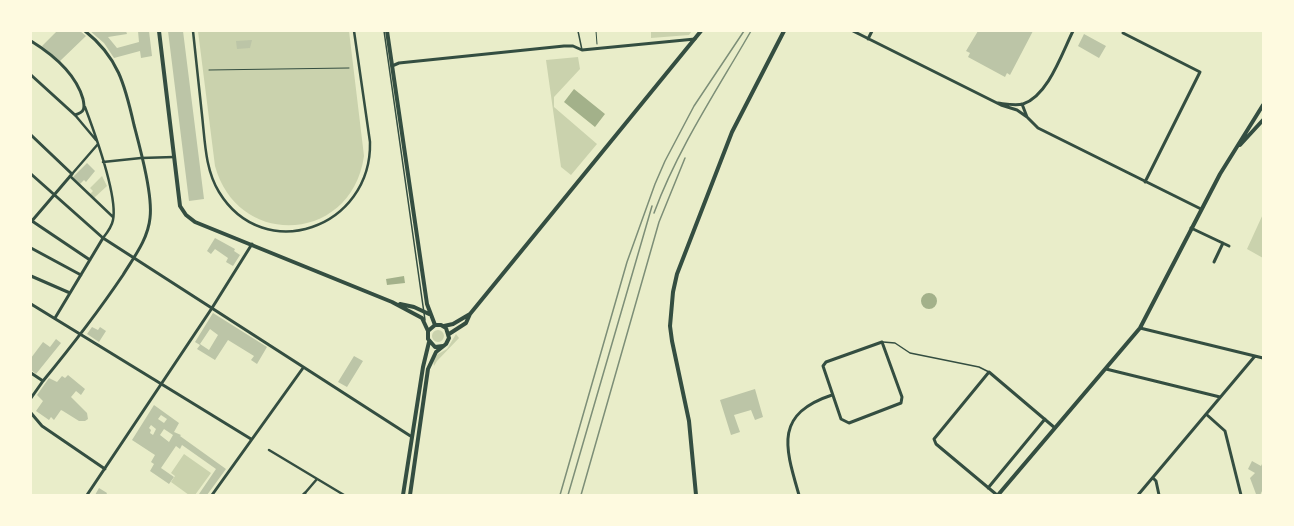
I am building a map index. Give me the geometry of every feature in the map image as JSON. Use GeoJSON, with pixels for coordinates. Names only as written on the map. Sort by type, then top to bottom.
{"type":"FeatureCollection","features":[{"type":"Feature","properties":{"kind":"street"},"geometry":{"type":"LineString","coordinates":[[31,398],[102,307],[134,257],[146,235],[150,217],[150,203],[141,158],[128,98],[120,74],[103,47],[85,31]]}},
{"type":"Feature","properties":{"kind":"street"},"geometry":{"type":"LineString","coordinates":[[159,31],[180,206],[189,218],[392,302],[415,313],[425,321],[429,342],[423,367],[403,495]]}},
{"type":"Feature","properties":{"kind":"street"},"geometry":{"type":"LineString","coordinates":[[193,31],[207,161],[215,185],[230,206],[248,220],[265,227],[289,230],[313,227],[334,216],[346,207],[356,195],[366,174],[370,159],[370,142],[354,31]]}},
{"type":"Feature","properties":{"kind":"street"},"geometry":{"type":"LineString","coordinates":[[386,31],[429,314],[434,325]]}},
{"type":"Feature","properties":{"kind":"street"},"geometry":{"type":"LineString","coordinates":[[410,495],[428,369],[436,352],[448,341],[450,334],[466,323],[470,314],[701,31]]}},
{"type":"Feature","properties":{"kind":"street"},"geometry":{"type":"LineString","coordinates":[[696,495],[690,421],[670,326],[673,292],[680,266],[732,132],[784,31]]}},
{"type":"Feature","properties":{"kind":"street"},"geometry":{"type":"LineString","coordinates":[[854,31],[996,103],[1017,110],[1038,128],[1201,209]]}},
{"type":"Feature","properties":{"kind":"street"},"geometry":{"type":"LineString","coordinates":[[868,39],[872,31]]}},
{"type":"Feature","properties":{"kind":"street"},"geometry":{"type":"LineString","coordinates":[[996,103],[1022,104],[1033,99],[1045,88],[1073,31]]}},
{"type":"Feature","properties":{"kind":"street"},"geometry":{"type":"LineString","coordinates":[[1123,33],[1200,72],[1145,182]]}},
{"type":"Feature","properties":{"kind":"street"},"geometry":{"type":"LineString","coordinates":[[392,66],[399,63],[404,64],[564,46],[573,46],[582,50],[695,39]]}},
{"type":"Feature","properties":{"kind":"street"},"geometry":{"type":"LineString","coordinates":[[31,41],[44,50],[69,73],[80,89],[104,162],[111,192],[114,217],[55,318]]}},
{"type":"Feature","properties":{"kind":"street"},"geometry":{"type":"LineString","coordinates":[[31,75],[75,115],[98,144]]}},
{"type":"Feature","properties":{"kind":"street"},"geometry":{"type":"LineString","coordinates":[[1022,104],[1027,118]]}},
{"type":"Feature","properties":{"kind":"street"},"geometry":{"type":"LineString","coordinates":[[1055,428],[989,372],[934,439],[936,444],[997,495],[1055,428],[1140,328],[1201,209],[1263,105]]}},
{"type":"Feature","properties":{"kind":"street"},"geometry":{"type":"LineString","coordinates":[[75,115],[82,112],[85,107]]}},
{"type":"Feature","properties":{"kind":"street"},"geometry":{"type":"LineString","coordinates":[[1233,153],[1263,120]]}},
{"type":"Feature","properties":{"kind":"street"},"geometry":{"type":"LineString","coordinates":[[31,135],[114,217]]}},
{"type":"Feature","properties":{"kind":"street"},"geometry":{"type":"LineString","coordinates":[[90,260],[31,221],[98,144]]}},
{"type":"Feature","properties":{"kind":"street"},"geometry":{"type":"LineString","coordinates":[[104,162],[141,158],[174,158]]}},
{"type":"Feature","properties":{"kind":"street"},"geometry":{"type":"LineString","coordinates":[[31,174],[103,238],[412,437]]}},
{"type":"Feature","properties":{"kind":"street"},"geometry":{"type":"LineString","coordinates":[[1191,228],[1229,246]]}},
{"type":"Feature","properties":{"kind":"street"},"geometry":{"type":"LineString","coordinates":[[1214,262],[1223,243]]}},
{"type":"Feature","properties":{"kind":"street"},"geometry":{"type":"LineString","coordinates":[[87,495],[212,308],[252,244]]}},
{"type":"Feature","properties":{"kind":"street"},"geometry":{"type":"LineString","coordinates":[[31,248],[81,275]]}},
{"type":"Feature","properties":{"kind":"street"},"geometry":{"type":"LineString","coordinates":[[31,276],[70,293]]}},
{"type":"Feature","properties":{"kind":"street"},"geometry":{"type":"LineString","coordinates":[[392,302],[424,310],[429,314]]}},
{"type":"Feature","properties":{"kind":"street"},"geometry":{"type":"LineString","coordinates":[[31,304],[256,442]]}},
{"type":"Feature","properties":{"kind":"street"},"geometry":{"type":"LineString","coordinates":[[434,325],[444,326],[453,324],[470,314]]}},
{"type":"Feature","properties":{"kind":"street"},"geometry":{"type":"LineString","coordinates":[[428,331],[434,325]]}},
{"type":"Feature","properties":{"kind":"street"},"geometry":{"type":"LineString","coordinates":[[444,326],[450,334]]}},
{"type":"Feature","properties":{"kind":"street"},"geometry":{"type":"LineString","coordinates":[[1140,328],[1263,358]]}},
{"type":"Feature","properties":{"kind":"street"},"geometry":{"type":"LineString","coordinates":[[429,342],[435,347],[443,346]]}},
{"type":"Feature","properties":{"kind":"street"},"geometry":{"type":"LineString","coordinates":[[882,342],[902,397],[900,404],[847,423],[841,419],[832,395],[823,369],[824,364],[882,342]]}},
{"type":"Feature","properties":{"kind":"street"},"geometry":{"type":"LineString","coordinates":[[1138,495],[1255,356]]}},
{"type":"Feature","properties":{"kind":"street"},"geometry":{"type":"LineString","coordinates":[[212,495],[303,368]]}},
{"type":"Feature","properties":{"kind":"street"},"geometry":{"type":"LineString","coordinates":[[1106,368],[1220,397]]}},
{"type":"Feature","properties":{"kind":"street"},"geometry":{"type":"LineString","coordinates":[[31,373],[43,381]]}},
{"type":"Feature","properties":{"kind":"street"},"geometry":{"type":"LineString","coordinates":[[799,495],[788,452],[790,428],[796,417],[805,406],[818,399],[832,395]]}},
{"type":"Feature","properties":{"kind":"street"},"geometry":{"type":"LineString","coordinates":[[31,413],[42,426],[104,469]]}},
{"type":"Feature","properties":{"kind":"street"},"geometry":{"type":"LineString","coordinates":[[1206,414],[1225,431],[1242,495]]}},
{"type":"Feature","properties":{"kind":"street"},"geometry":{"type":"LineString","coordinates":[[988,488],[1045,419]]}},
{"type":"Feature","properties":{"kind":"street"},"geometry":{"type":"LineString","coordinates":[[269,450],[344,495]]}},
{"type":"Feature","properties":{"kind":"street"},"geometry":{"type":"LineString","coordinates":[[1153,478],[1156,482],[1159,495]]}},
{"type":"Feature","properties":{"kind":"street"},"geometry":{"type":"LineString","coordinates":[[304,494],[317,479]]}},
{"type":"Feature","properties":{"kind":"lane"},"geometry":{"type":"LineString","coordinates":[[386,31],[425,321]]}},
{"type":"Feature","properties":{"kind":"lane"},"geometry":{"type":"LineString","coordinates":[[578,31],[582,50]]}},
{"type":"Feature","properties":{"kind":"lane"},"geometry":{"type":"LineString","coordinates":[[882,342],[895,343],[910,354],[979,367],[989,372]]}},
{"type":"Feature","properties":{"kind":"path"},"geometry":{"type":"LineString","coordinates":[[596,31],[597,48]]}},
{"type":"Feature","properties":{"kind":"path"},"geometry":{"type":"LineString","coordinates":[[209,70],[349,68]]}},
{"type":"Feature","properties":{"kind":"shaded area"},"geometry":{"type":"Polygon","coordinates":[[[198,31],[349,31],[364,156],[355,185],[339,206],[318,220],[294,225],[269,223],[246,212],[228,193],[215,166],[198,31]]]}},
{"type":"Feature","properties":{"kind":"shaded area"},"geometry":{"type":"Polygon","coordinates":[[[651,31],[692,31],[689,35],[651,38],[651,31]]]}},
{"type":"Feature","properties":{"kind":"shaded area"},"geometry":{"type":"Polygon","coordinates":[[[578,57],[580,69],[554,97],[554,107],[597,144],[571,175],[561,167],[546,60],[578,57]]]}},
{"type":"Feature","properties":{"kind":"shaded area"},"geometry":{"type":"Polygon","coordinates":[[[574,89],[605,114],[595,127],[564,102],[574,89]]]}},
{"type":"Feature","properties":{"kind":"shaded area"},"geometry":{"type":"Polygon","coordinates":[[[102,176],[107,186],[94,198],[90,194],[93,191],[90,188],[102,176]]]}},
{"type":"Feature","properties":{"kind":"shaded area"},"geometry":{"type":"Polygon","coordinates":[[[1263,214],[1263,258],[1247,249],[1263,214]]]}},
{"type":"Feature","properties":{"kind":"shaded area"},"geometry":{"type":"Polygon","coordinates":[[[404,276],[405,283],[387,285],[386,279],[404,276]]]}},
{"type":"Feature","properties":{"kind":"shaded area"},"geometry":{"type":"Polygon","coordinates":[[[926,293],[932,293],[937,298],[935,307],[932,309],[926,309],[921,304],[921,298],[926,293]]]}},
{"type":"Feature","properties":{"kind":"shaded area"},"geometry":{"type":"Polygon","coordinates":[[[436,330],[440,330],[444,336],[440,342],[436,342],[432,338],[432,334],[436,330]]]}},
{"type":"Feature","properties":{"kind":"shaded area"},"geometry":{"type":"Polygon","coordinates":[[[456,334],[459,338],[434,366],[433,360],[438,354],[447,349],[456,334]]]}},
{"type":"Feature","properties":{"kind":"shaded area"},"geometry":{"type":"Polygon","coordinates":[[[184,454],[211,473],[195,495],[189,495],[171,482],[175,476],[171,473],[184,454]]]}},
{"type":"Feature","properties":{"kind":"building"},"geometry":{"type":"Polygon","coordinates":[[[57,31],[80,31],[86,36],[60,61],[42,46],[57,31]]]}},
{"type":"Feature","properties":{"kind":"building"},"geometry":{"type":"Polygon","coordinates":[[[90,31],[126,31],[127,34],[108,37],[117,48],[139,42],[138,31],[149,31],[152,56],[141,58],[140,51],[114,58],[104,43],[90,31]]]}},
{"type":"Feature","properties":{"kind":"building"},"geometry":{"type":"Polygon","coordinates":[[[168,31],[183,31],[204,199],[189,201],[168,31]]]}},
{"type":"Feature","properties":{"kind":"building"},"geometry":{"type":"Polygon","coordinates":[[[978,31],[1033,31],[1010,75],[1007,73],[1005,77],[968,57],[970,53],[966,51],[978,31]]]}},
{"type":"Feature","properties":{"kind":"building"},"geometry":{"type":"Polygon","coordinates":[[[1084,34],[1106,46],[1099,58],[1078,46],[1084,34]]]}},
{"type":"Feature","properties":{"kind":"building"},"geometry":{"type":"Polygon","coordinates":[[[252,40],[250,48],[237,49],[236,41],[252,40]]]}},
{"type":"Feature","properties":{"kind":"building"},"geometry":{"type":"Polygon","coordinates":[[[87,163],[95,171],[86,182],[84,180],[80,184],[73,177],[87,163]]]}},
{"type":"Feature","properties":{"kind":"building"},"geometry":{"type":"Polygon","coordinates":[[[215,238],[235,249],[234,251],[240,255],[233,266],[226,262],[228,258],[215,249],[211,254],[207,251],[215,238]]]}},
{"type":"Feature","properties":{"kind":"building"},"geometry":{"type":"Polygon","coordinates":[[[213,313],[267,347],[257,364],[251,360],[254,356],[228,340],[215,360],[197,349],[200,345],[195,342],[213,313]],[[210,329],[200,344],[209,350],[218,335],[210,329]]]}},
{"type":"Feature","properties":{"kind":"building"},"geometry":{"type":"Polygon","coordinates":[[[92,327],[98,330],[100,327],[106,331],[99,342],[87,334],[92,327]]]}},
{"type":"Feature","properties":{"kind":"building"},"geometry":{"type":"Polygon","coordinates":[[[56,339],[61,343],[36,374],[31,370],[31,358],[43,342],[50,347],[56,339]]]}},
{"type":"Feature","properties":{"kind":"building"},"geometry":{"type":"Polygon","coordinates":[[[354,356],[363,361],[347,387],[338,382],[354,356]]]}},
{"type":"Feature","properties":{"kind":"building"},"geometry":{"type":"Polygon","coordinates":[[[68,375],[85,389],[81,395],[76,391],[71,397],[87,413],[88,419],[85,421],[79,421],[61,410],[54,420],[51,417],[49,420],[36,411],[43,401],[37,395],[49,378],[57,382],[62,376],[65,378],[68,375]]]}},
{"type":"Feature","properties":{"kind":"building"},"geometry":{"type":"Polygon","coordinates":[[[755,389],[763,417],[755,420],[751,410],[734,415],[740,432],[731,435],[720,400],[755,389]]]}},
{"type":"Feature","properties":{"kind":"building"},"geometry":{"type":"Polygon","coordinates":[[[154,405],[179,423],[174,432],[181,435],[180,436],[226,469],[207,495],[199,494],[216,469],[182,445],[180,449],[176,446],[161,468],[174,477],[169,484],[150,471],[154,464],[151,462],[155,455],[132,440],[154,405]],[[161,415],[158,419],[164,423],[167,419],[161,415]],[[151,425],[149,428],[151,430],[150,433],[153,435],[156,429],[151,425]],[[164,429],[160,435],[169,442],[173,435],[164,429]]]}},
{"type":"Feature","properties":{"kind":"building"},"geometry":{"type":"Polygon","coordinates":[[[1252,461],[1261,466],[1263,462],[1263,489],[1260,495],[1256,494],[1250,478],[1255,473],[1248,469],[1252,461]]]}},
{"type":"Feature","properties":{"kind":"building"},"geometry":{"type":"Polygon","coordinates":[[[99,488],[107,493],[106,495],[95,495],[99,488]]]}},
{"type":"Feature","properties":{"kind":"railway"},"geometry":{"type":"LineString","coordinates":[[560,495],[627,262],[655,184],[665,161],[694,106],[744,31]]}},
{"type":"Feature","properties":{"kind":"railway"},"geometry":{"type":"LineString","coordinates":[[654,213],[674,165],[686,142],[751,31]]}},
{"type":"Feature","properties":{"kind":"railway"},"geometry":{"type":"LineString","coordinates":[[581,495],[659,222],[685,158]]}},
{"type":"Feature","properties":{"kind":"railway"},"geometry":{"type":"LineString","coordinates":[[568,495],[652,206]]}}]}
